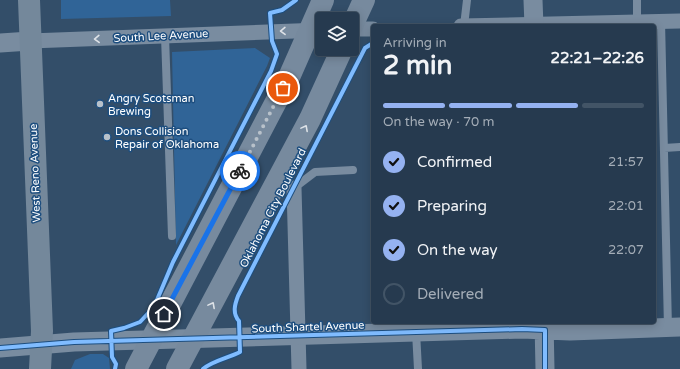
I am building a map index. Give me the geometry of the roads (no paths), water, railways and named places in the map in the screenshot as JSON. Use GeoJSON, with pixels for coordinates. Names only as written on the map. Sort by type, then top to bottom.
{"type":"FeatureCollection","features":[{"type":"Feature","properties":{"kind":"main road","name":"West Reno Avenue"},"geometry":{"type":"LineString","coordinates":[[28,0],[42,345],[40,369]]}},
{"type":"Feature","properties":{"kind":"main road"},"geometry":{"type":"LineString","coordinates":[[321,12],[324,0]]}},
{"type":"Feature","properties":{"kind":"main road"},"geometry":{"type":"LineString","coordinates":[[358,12],[364,0]]}},
{"type":"Feature","properties":{"kind":"main road"},"geometry":{"type":"LineString","coordinates":[[136,369],[290,75],[315,32]]}},
{"type":"Feature","properties":{"kind":"main road","name":"Oklahoma City Boulevard"},"geometry":{"type":"LineString","coordinates":[[178,369],[310,119],[339,56]]}},
{"type":"Feature","properties":{"kind":"main road","name":"West Reno Avenue"},"geometry":{"type":"LineString","coordinates":[[42,345],[46,369]]}},
{"type":"Feature","properties":{"kind":"street"},"geometry":{"type":"LineString","coordinates":[[533,0],[534,24]]}},
{"type":"Feature","properties":{"kind":"street"},"geometry":{"type":"LineString","coordinates":[[568,24],[680,21]]}},
{"type":"Feature","properties":{"kind":"street"},"geometry":{"type":"LineString","coordinates":[[359,29],[371,29]]}},
{"type":"Feature","properties":{"kind":"street","name":"South Lee Avenue"},"geometry":{"type":"LineString","coordinates":[[0,42],[315,30]]}},
{"type":"Feature","properties":{"kind":"street"},"geometry":{"type":"LineString","coordinates":[[294,188],[298,369]]}},
{"type":"Feature","properties":{"kind":"street"},"geometry":{"type":"LineString","coordinates":[[544,326],[546,369]]}},
{"type":"Feature","properties":{"kind":"street","name":"South Shartel Avenue"},"geometry":{"type":"LineString","coordinates":[[0,348],[74,342],[297,337],[544,326],[570,331],[674,327]]}},
{"type":"Feature","properties":{"kind":"lane"},"geometry":{"type":"LineString","coordinates":[[464,24],[467,0]]}},
{"type":"Feature","properties":{"kind":"lane"},"geometry":{"type":"LineString","coordinates":[[636,0],[637,22]]}},
{"type":"Feature","properties":{"kind":"lane"},"geometry":{"type":"LineString","coordinates":[[661,21],[664,148],[674,327]]}},
{"type":"Feature","properties":{"kind":"lane"},"geometry":{"type":"LineString","coordinates":[[165,36],[172,236]]}},
{"type":"Feature","properties":{"kind":"lane"},"geometry":{"type":"LineString","coordinates":[[664,148],[680,147]]}},
{"type":"Feature","properties":{"kind":"lane"},"geometry":{"type":"LineString","coordinates":[[294,188],[315,172],[353,170]]}},
{"type":"Feature","properties":{"kind":"lane"},"geometry":{"type":"LineString","coordinates":[[416,332],[418,369]]}},
{"type":"Feature","properties":{"kind":"place","name":"Angry Scotsman Brewing"},"geometry":{"type":"Point","coordinates":[100,104]}},
{"type":"Feature","properties":{"kind":"place","name":"Dons Collision Repair of Oklahoma"},"geometry":{"type":"Point","coordinates":[107,137]}}]}
